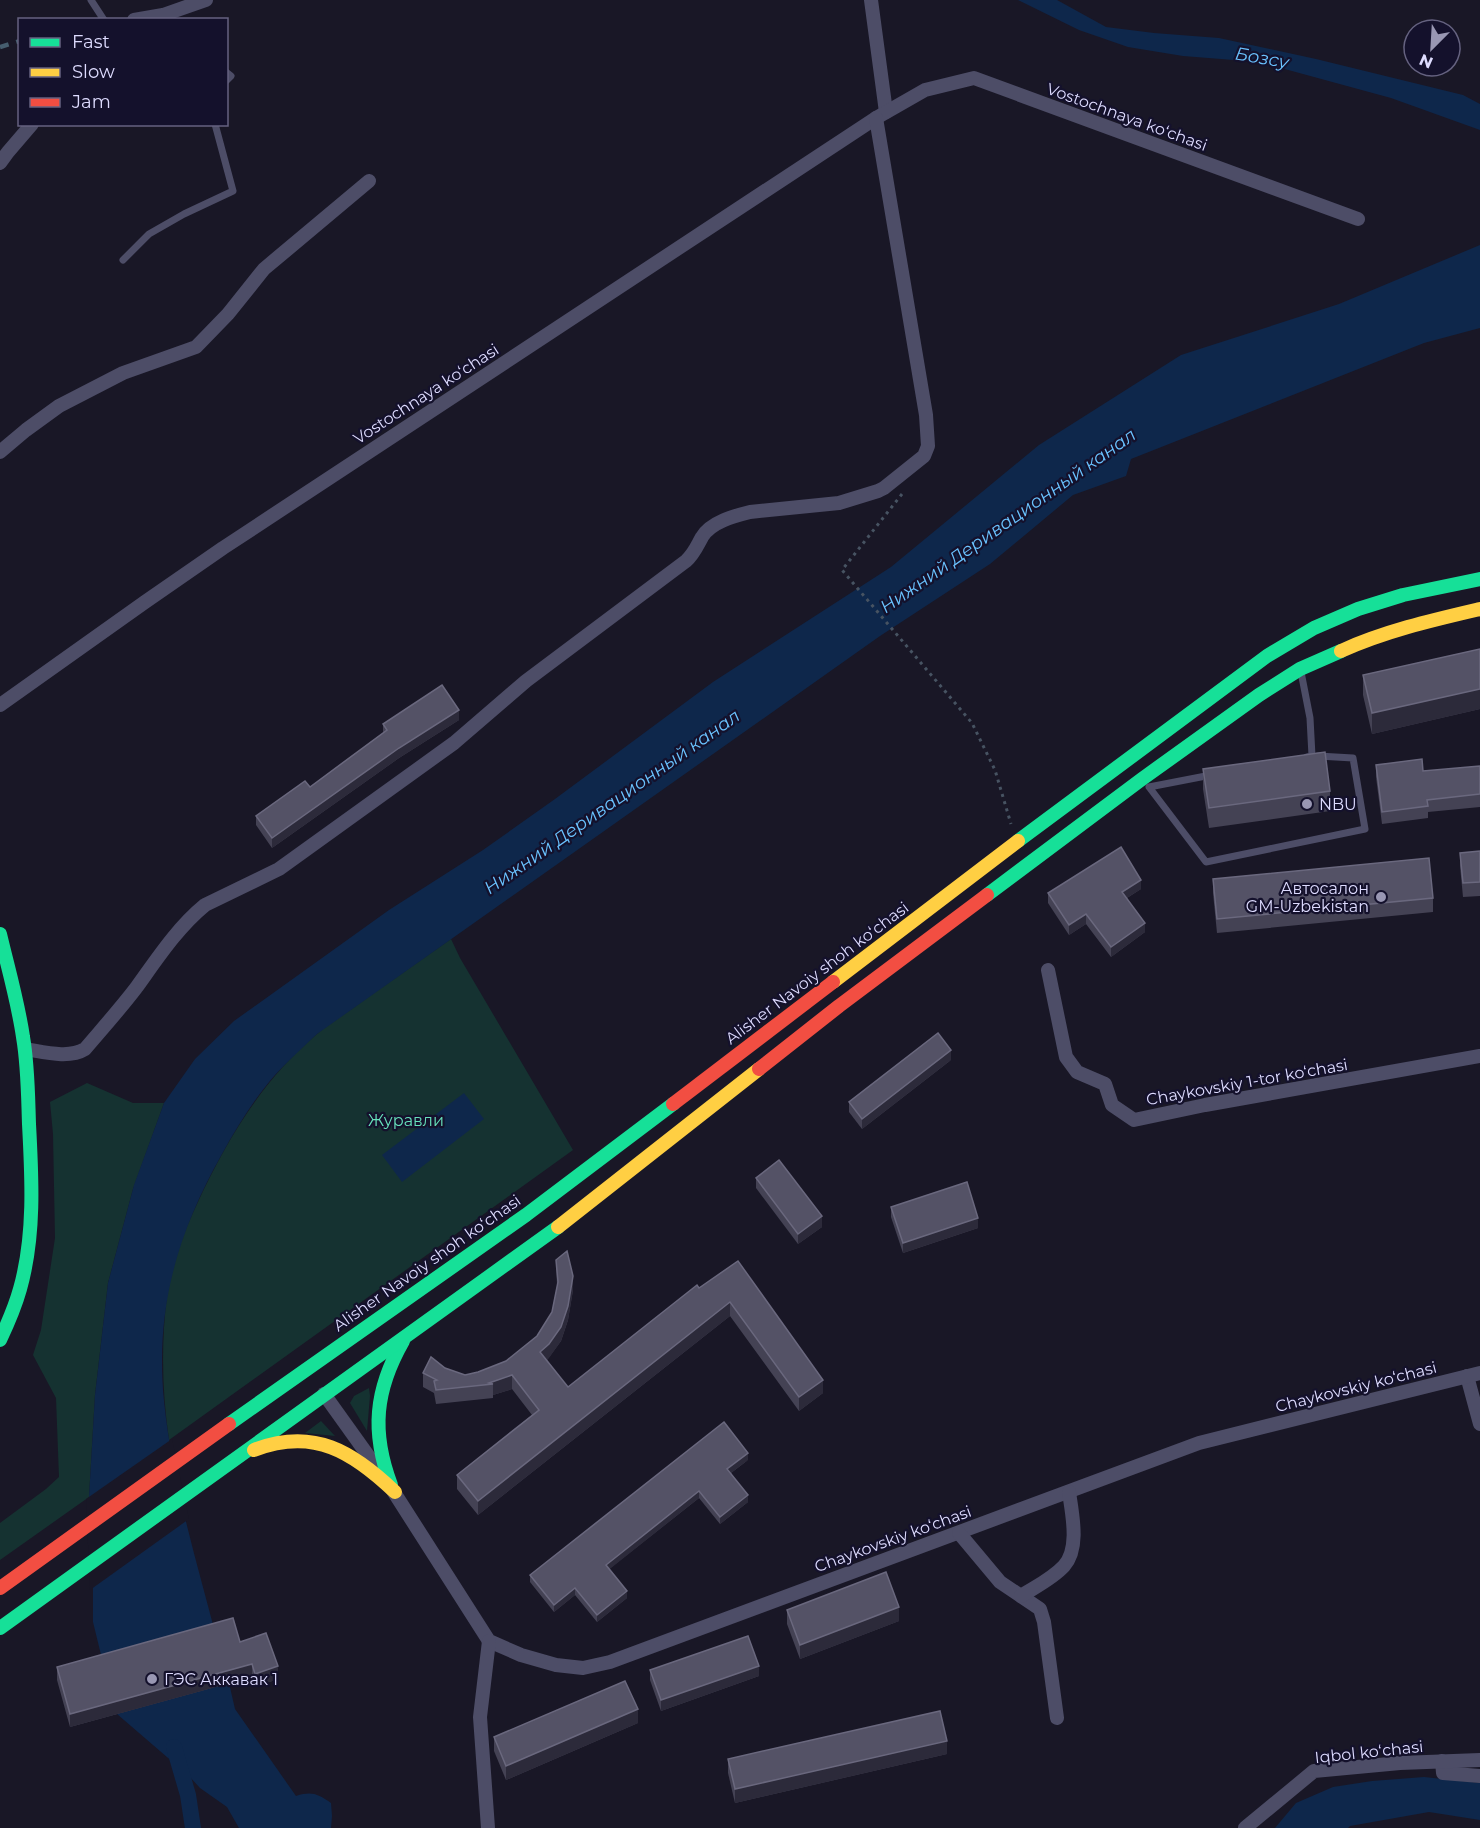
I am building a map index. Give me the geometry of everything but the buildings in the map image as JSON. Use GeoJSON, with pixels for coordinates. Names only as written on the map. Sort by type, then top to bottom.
{"type":"FeatureCollection","features":[{"type":"Feature","properties":{"kind":"main road","name":"Alisher Navoiy shoh koʻchasi"},"geometry":{"type":"LineString","coordinates":[[0,1628],[237,1457],[315,1381],[526,1215],[1230,682],[1329,620],[1403,595],[1480,579]]}},
{"type":"Feature","properties":{"kind":"main road","name":"Alisher Navoiy shoh koʻchasi"},"geometry":{"type":"LineString","coordinates":[[0,1588],[197,1446],[315,1381],[407,1335],[544,1238],[838,1006],[1145,783],[1259,695],[1300,669],[1328,656],[1385,634],[1480,609]]}},
{"type":"Feature","properties":{"kind":"main road"},"geometry":{"type":"LineString","coordinates":[[0,933],[25,1050],[32,1170],[31,1235],[27,1267],[18,1299],[0,1340]]}},
{"type":"Feature","properties":{"kind":"main road"},"geometry":{"type":"LineString","coordinates":[[395,1492],[381,1457],[377,1433],[378,1417],[390,1365],[407,1335]]}},
{"type":"Feature","properties":{"kind":"main road"},"geometry":{"type":"LineString","coordinates":[[237,1457],[268,1444],[316,1442],[333,1446],[354,1456],[375,1472],[395,1492]]}},
{"type":"Feature","properties":{"kind":"street"},"geometry":{"type":"LineString","coordinates":[[166,17],[206,0]]}},
{"type":"Feature","properties":{"kind":"street"},"geometry":{"type":"LineString","coordinates":[[25,1050],[71,1054],[85,1049],[126,1000],[166,946],[205,905],[279,869],[454,743],[526,681],[686,561],[693,555],[704,534],[711,527],[736,515],[839,503],[884,488],[924,456],[928,446],[926,415],[881,115],[871,0]]}},
{"type":"Feature","properties":{"kind":"street","name":"Vostochnaya ko‘chasi"},"geometry":{"type":"LineString","coordinates":[[0,705],[223,548],[881,115],[925,90],[974,78],[1358,219]]}},
{"type":"Feature","properties":{"kind":"street"},"geometry":{"type":"LineString","coordinates":[[0,163],[30,126]]}},
{"type":"Feature","properties":{"kind":"street"},"geometry":{"type":"LineString","coordinates":[[0,452],[59,406],[123,374],[196,347],[228,314],[264,269],[369,181]]}},
{"type":"Feature","properties":{"kind":"street","name":"Chaykovskiy 1-tor ko‘chasi"},"geometry":{"type":"LineString","coordinates":[[1048,970],[1066,1057],[1077,1072],[1105,1084],[1112,1105],[1134,1120],[1216,1103],[1480,1056]]}},
{"type":"Feature","properties":{"kind":"street"},"geometry":{"type":"LineString","coordinates":[[1473,1374],[1480,1424]]}},
{"type":"Feature","properties":{"kind":"street","name":"Chaykovskiy ko‘chasi"},"geometry":{"type":"LineString","coordinates":[[489,1641],[522,1655],[556,1665],[583,1668],[610,1662],[1199,1443],[1473,1374]]}},
{"type":"Feature","properties":{"kind":"street"},"geometry":{"type":"LineString","coordinates":[[315,1381],[395,1492],[489,1641],[480,1717],[488,1828]]}},
{"type":"Feature","properties":{"kind":"street"},"geometry":{"type":"LineString","coordinates":[[1021,1596],[1051,1577],[1066,1564],[1072,1547],[1073,1518],[1069,1492]]}},
{"type":"Feature","properties":{"kind":"street"},"geometry":{"type":"LineString","coordinates":[[959,1533],[1000,1582],[1040,1609],[1044,1622],[1057,1718]]}},
{"type":"Feature","properties":{"kind":"street","name":"Iqbol koʻchasi"},"geometry":{"type":"LineString","coordinates":[[1245,1828],[1314,1772],[1480,1760]]}},
{"type":"Feature","properties":{"kind":"street"},"geometry":{"type":"LineString","coordinates":[[1442,1761],[1443,1773],[1480,1776]]}},
{"type":"Feature","properties":{"kind":"lane"},"geometry":{"type":"LineString","coordinates":[[91,0],[103,18]]}},
{"type":"Feature","properties":{"kind":"lane"},"geometry":{"type":"LineString","coordinates":[[123,260],[149,234],[184,214],[233,191],[216,126]]}},
{"type":"Feature","properties":{"kind":"lane"},"geometry":{"type":"LineString","coordinates":[[1300,669],[1310,718],[1312,756]]}},
{"type":"Feature","properties":{"kind":"lane"},"geometry":{"type":"LineString","coordinates":[[1145,783],[1206,862],[1365,829],[1353,758],[1312,756],[1301,758]]}},
{"type":"Feature","properties":{"kind":"lane"},"geometry":{"type":"LineString","coordinates":[[1145,783],[1219,774]]}},
{"type":"Feature","properties":{"kind":"path"},"geometry":{"type":"LineString","coordinates":[[907,487],[842,570],[972,723],[995,770],[1016,842]]}},
{"type":"Feature","properties":{"kind":"green space","name":"Журавли"},"geometry":{"type":"Polygon","coordinates":[[[451,939],[573,1150],[169,1440],[163,1368],[169,1283],[187,1226],[220,1157],[263,1091],[317,1034],[451,939]]]}},
{"type":"Feature","properties":{"kind":"green space"},"geometry":{"type":"Polygon","coordinates":[[[87,1083],[133,1103],[164,1103],[133,1189],[108,1283],[95,1395],[89,1497],[0,1560],[0,1523],[59,1477],[56,1398],[33,1355],[41,1330],[55,1238],[53,1134],[50,1102],[87,1083]]]}},
{"type":"Feature","properties":{"kind":"green space"},"geometry":{"type":"Polygon","coordinates":[[[369,1388],[367,1431],[350,1403],[354,1396],[369,1388]]]}},
{"type":"Feature","properties":{"kind":"green space"},"geometry":{"type":"Polygon","coordinates":[[[321,1421],[335,1436],[305,1433],[321,1421]]]}},
{"type":"Feature","properties":{"kind":"water","name":"Бозсу"},"geometry":{"type":"Polygon","coordinates":[[[1018,0],[1057,0],[1106,27],[1219,38],[1463,95],[1480,104],[1480,130],[1391,98],[1259,62],[1183,56],[1128,47],[1079,30],[1018,0]]]}},
{"type":"Feature","properties":{"kind":"water"},"geometry":{"type":"Polygon","coordinates":[[[1480,245],[1480,328],[1424,343],[1131,459],[1126,476],[1073,495],[990,564],[880,636],[317,1034],[280,1070],[267,1084],[240,1123],[206,1184],[193,1213],[173,1273],[163,1335],[164,1401],[173,1461],[216,1636],[104,1667],[93,1622],[89,1497],[95,1395],[108,1283],[134,1185],[164,1103],[195,1059],[234,1021],[389,910],[483,850],[713,682],[891,567],[1039,445],[1181,355],[1339,304],[1480,245]]]}},
{"type":"Feature","properties":{"kind":"water"},"geometry":{"type":"Polygon","coordinates":[[[464,1093],[484,1119],[402,1182],[382,1155],[464,1093]]]}},
{"type":"Feature","properties":{"kind":"water"},"geometry":{"type":"Polygon","coordinates":[[[229,1683],[235,1709],[296,1796],[315,1794],[331,1803],[331,1828],[239,1828],[227,1807],[200,1788],[117,1714],[229,1683]]]}},
{"type":"Feature","properties":{"kind":"water"},"geometry":{"type":"Polygon","coordinates":[[[1424,1777],[1480,1783],[1480,1820],[1429,1812],[1348,1828],[1275,1828],[1296,1803],[1333,1787],[1424,1777]]]}},
{"type":"Feature","properties":{"kind":"pier"},"geometry":{"type":"Polygon","coordinates":[[[172,1439],[189,1519],[90,1590],[86,1499],[172,1439]]]}},
{"type":"Feature","properties":{"kind":"waterway","name":"Нижний Деривационный канал"},"geometry":{"type":"LineString","coordinates":[[174,1747],[188,1795],[193,1828]]}},
{"type":"Feature","properties":{"kind":"railway"},"geometry":{"type":"LineString","coordinates":[[0,47],[18,42]]}},
{"type":"Feature","properties":{"kind":"traffic: fast"},"geometry":{"type":"LineString","coordinates":[[1018,841],[1267,656],[1314,628],[1358,609],[1403,595],[1480,579]]}},
{"type":"Feature","properties":{"kind":"traffic: fast"},"geometry":{"type":"LineString","coordinates":[[987,895],[1259,695],[1300,669],[1341,651]]}},
{"type":"Feature","properties":{"kind":"traffic: fast"},"geometry":{"type":"LineString","coordinates":[[0,934],[16,998],[25,1048],[31,1186],[30,1228],[25,1269],[16,1302],[0,1340]]}},
{"type":"Feature","properties":{"kind":"traffic: fast"},"geometry":{"type":"LineString","coordinates":[[229,1424],[526,1215],[673,1104]]}},
{"type":"Feature","properties":{"kind":"traffic: fast"},"geometry":{"type":"LineString","coordinates":[[0,1628],[558,1227]]}},
{"type":"Feature","properties":{"kind":"traffic: fast"},"geometry":{"type":"LineString","coordinates":[[391,1485],[380,1447],[379,1412],[386,1377],[403,1341]]}},
{"type":"Feature","properties":{"kind":"traffic: slow"},"geometry":{"type":"LineString","coordinates":[[1341,651],[1392,632],[1480,609]]}},
{"type":"Feature","properties":{"kind":"traffic: slow"},"geometry":{"type":"LineString","coordinates":[[833,982],[1018,841]]}},
{"type":"Feature","properties":{"kind":"traffic: slow"},"geometry":{"type":"LineString","coordinates":[[558,1227],[759,1069]]}},
{"type":"Feature","properties":{"kind":"traffic: slow"},"geometry":{"type":"LineString","coordinates":[[254,1450],[295,1441],[331,1447],[364,1465],[395,1492]]}},
{"type":"Feature","properties":{"kind":"traffic: jam"},"geometry":{"type":"LineString","coordinates":[[759,1069],[987,895]]}},
{"type":"Feature","properties":{"kind":"traffic: jam"},"geometry":{"type":"LineString","coordinates":[[673,1104],[833,982]]}},
{"type":"Feature","properties":{"kind":"traffic: jam"},"geometry":{"type":"LineString","coordinates":[[0,1588],[229,1424]]}},
{"type":"Feature","properties":{"kind":"place","name":"NBU"},"geometry":{"type":"Point","coordinates":[1307,804]}},
{"type":"Feature","properties":{"kind":"place","name":"Автосалон GM-Uzbekistan"},"geometry":{"type":"Point","coordinates":[1381,897]}},
{"type":"Feature","properties":{"kind":"place","name":"ГЭС Аккавак 1"},"geometry":{"type":"Point","coordinates":[152,1679]}}]}
